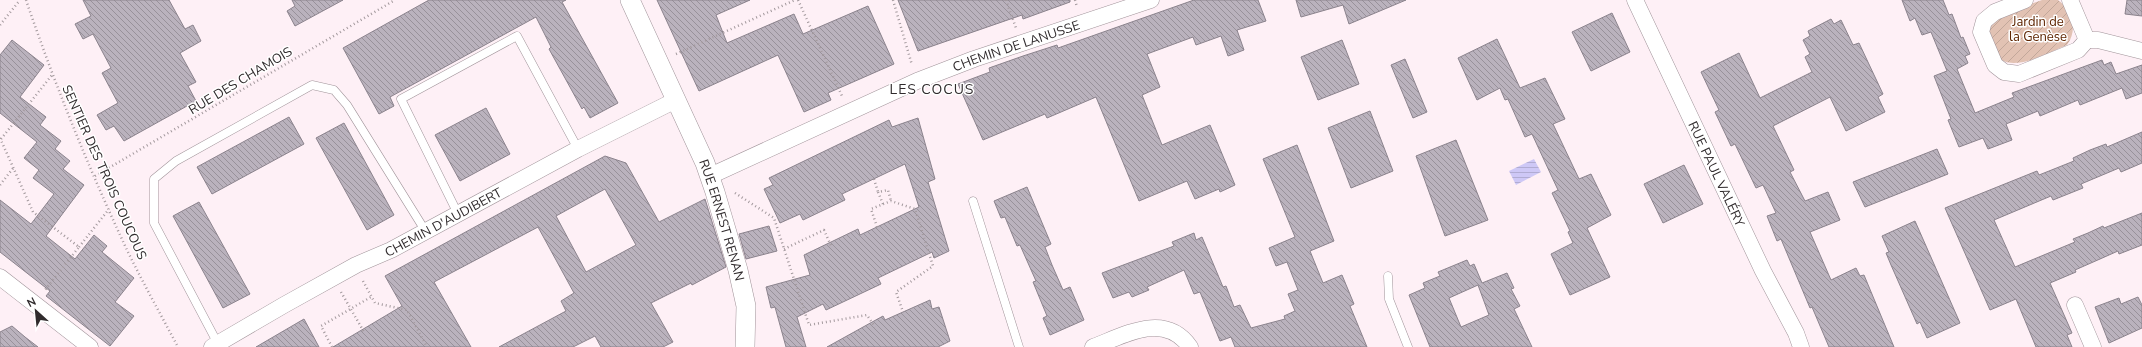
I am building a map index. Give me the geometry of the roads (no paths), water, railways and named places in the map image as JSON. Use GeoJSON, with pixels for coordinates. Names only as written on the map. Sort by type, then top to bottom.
{"type":"FeatureCollection","features":[{"type":"Feature","properties":{"kind":"street","name":"RUE ERNEST RENAN"},"geometry":{"type":"LineString","coordinates":[[630,0],[710,176],[738,270],[746,306],[745,347]]}},
{"type":"Feature","properties":{"kind":"street","name":"CHEMIN DE LANUSSE"},"geometry":{"type":"LineString","coordinates":[[710,176],[917,81],[1151,0]]}},
{"type":"Feature","properties":{"kind":"street","name":"RUE PAUL VALÉRY"},"geometry":{"type":"LineString","coordinates":[[1635,0],[1763,270],[1796,333],[1801,347]]}},
{"type":"Feature","properties":{"kind":"street"},"geometry":{"type":"LineString","coordinates":[[2025,0],[1995,12],[1984,21],[1981,32],[1995,65],[2004,72],[2019,74],[2078,50],[2087,40],[2098,40],[2142,51]]}},
{"type":"Feature","properties":{"kind":"street"},"geometry":{"type":"LineString","coordinates":[[2070,0],[2087,40]]}},
{"type":"Feature","properties":{"kind":"street","name":"CHEMIN D'AUDIBERT"},"geometry":{"type":"LineString","coordinates":[[215,346],[356,265],[391,250],[426,232],[578,149],[676,100]]}},
{"type":"Feature","properties":{"kind":"street"},"geometry":{"type":"LineString","coordinates":[[0,277],[90,347]]}},
{"type":"Feature","properties":{"kind":"street"},"geometry":{"type":"LineString","coordinates":[[2075,306],[2093,347]]}},
{"type":"Feature","properties":{"kind":"street"},"geometry":{"type":"LineString","coordinates":[[1093,347],[1140,329],[1166,328],[1184,338],[1190,347]]}},
{"type":"Feature","properties":{"kind":"lane"},"geometry":{"type":"LineString","coordinates":[[458,214],[401,99],[517,36],[578,149]]}},
{"type":"Feature","properties":{"kind":"lane"},"geometry":{"type":"LineString","coordinates":[[215,346],[154,223],[154,179],[176,161],[312,85],[334,90],[347,105],[426,232]]}},
{"type":"Feature","properties":{"kind":"lane"},"geometry":{"type":"LineString","coordinates":[[973,201],[1019,347]]}},
{"type":"Feature","properties":{"kind":"lane"},"geometry":{"type":"LineString","coordinates":[[1388,276],[1389,299],[1408,347]]}},
{"type":"Feature","properties":{"kind":"district","name":"LES COCUS"},"geometry":{"type":"Point","coordinates":[932,89]}},
{"type":"Feature","properties":{"kind":"park label","name":"Jardin de la Genèse"},"geometry":{"type":"Point","coordinates":[2038,28]}}]}
